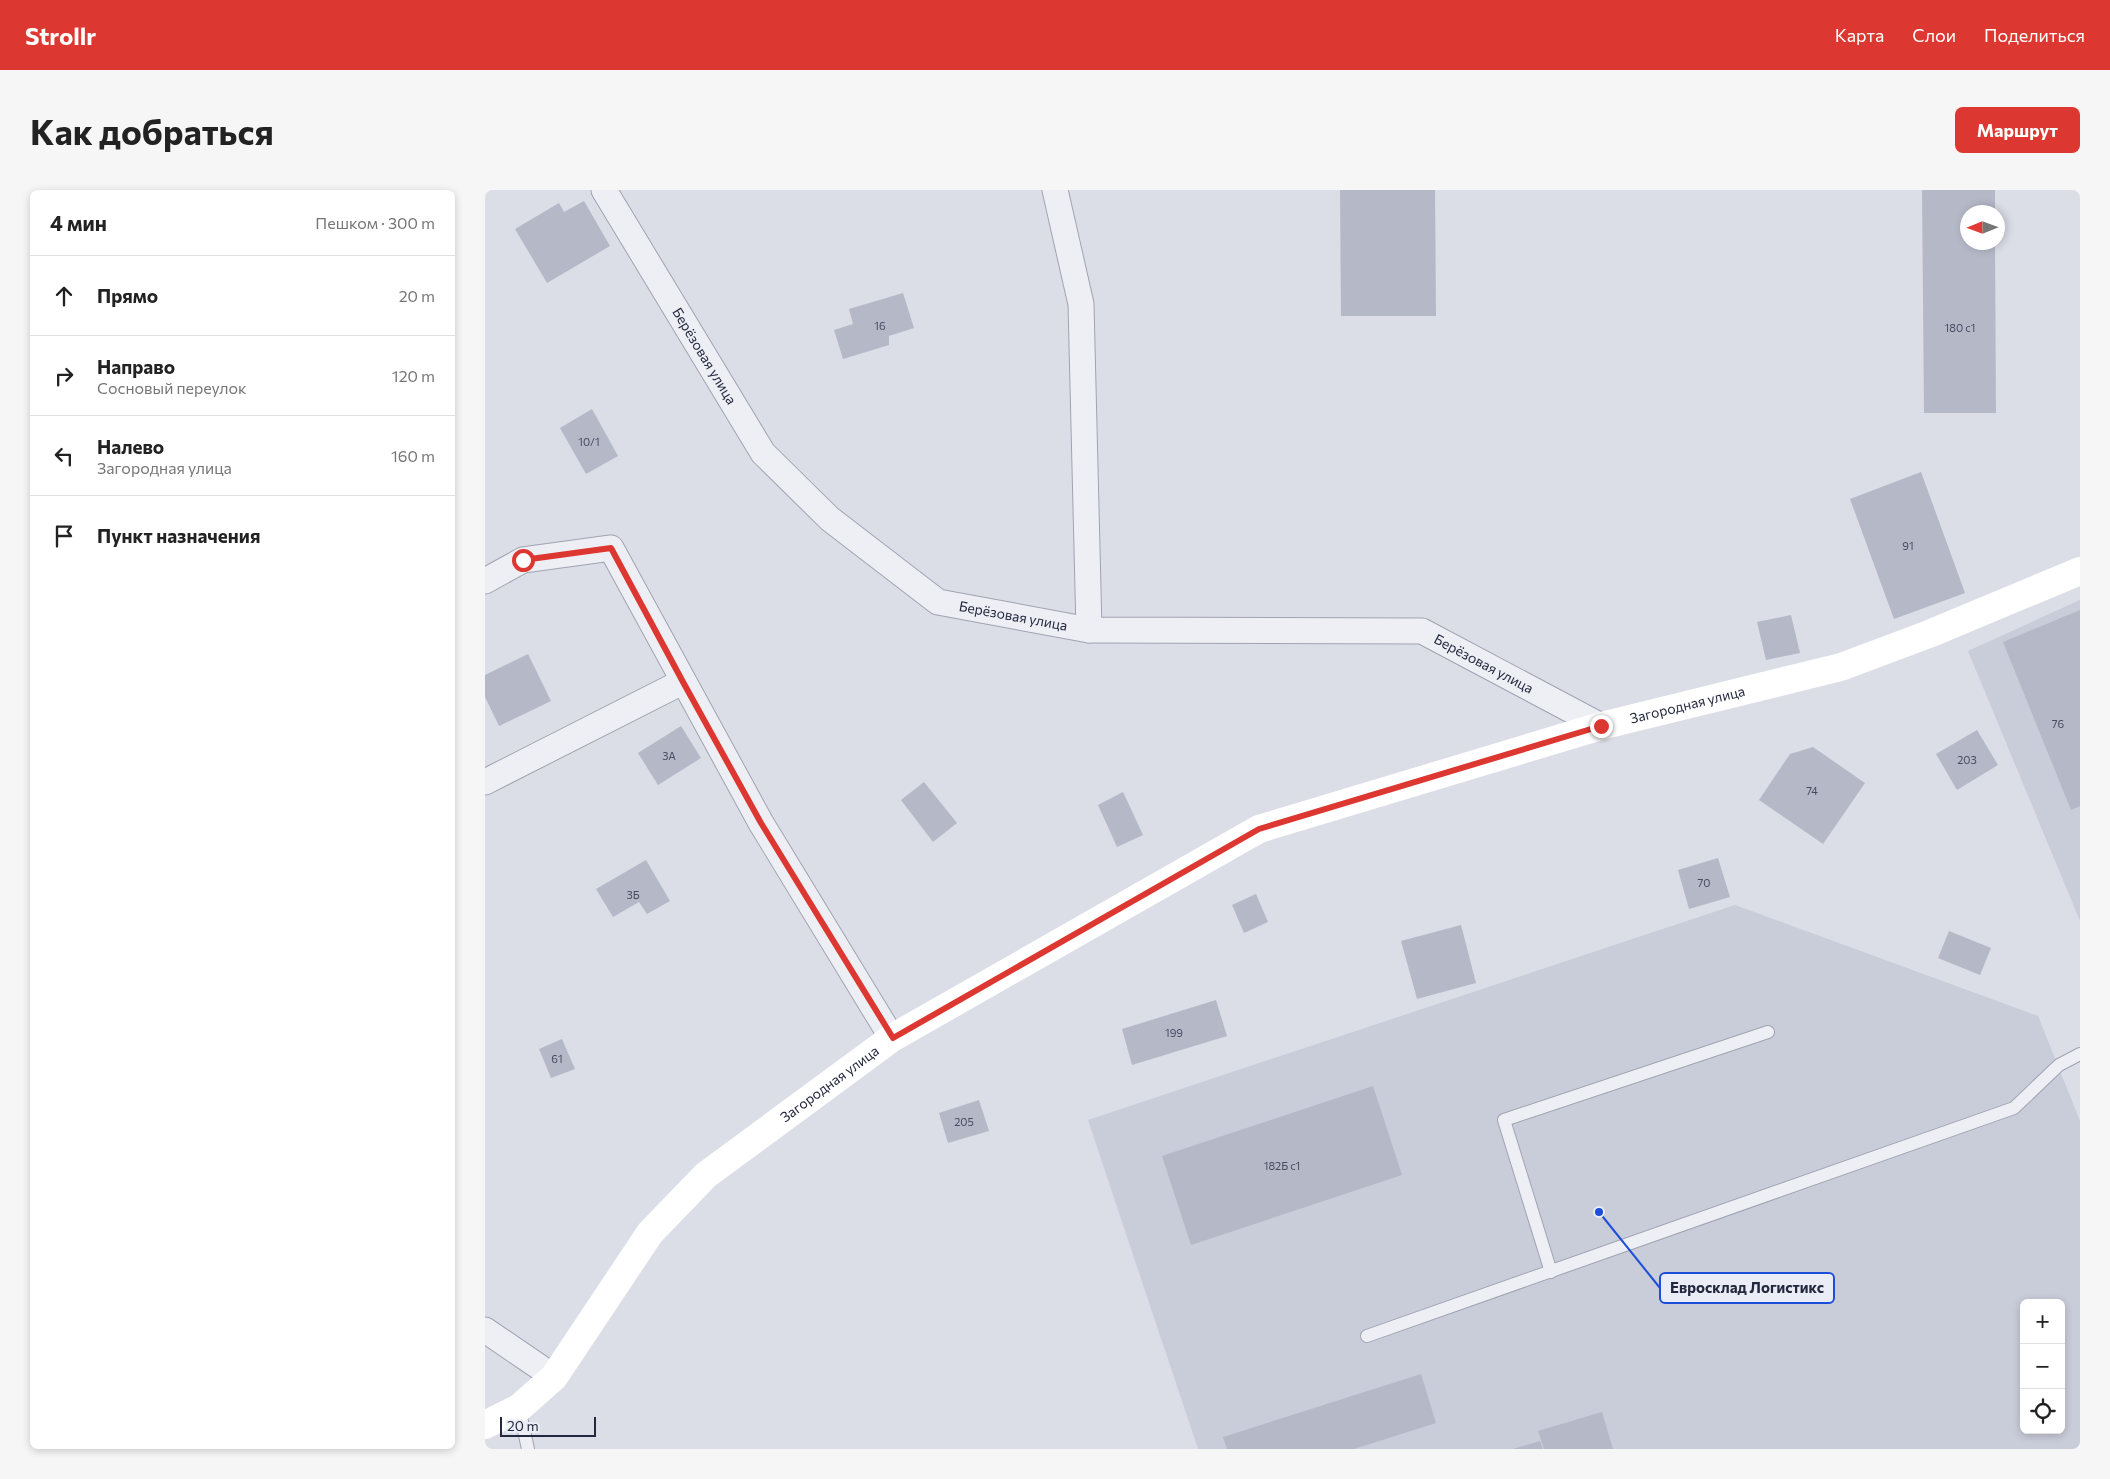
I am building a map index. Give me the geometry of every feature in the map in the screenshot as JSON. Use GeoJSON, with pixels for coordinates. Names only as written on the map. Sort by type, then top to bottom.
{"type":"FeatureCollection","features":[{"type":"Feature","properties":{"kind":"street","name":"Берёзовая улица"},"geometry":{"type":"LineString","coordinates":[[604,190],[763,453],[830,520],[938,602],[1089,630],[1422,631],[1601,726]]}},
{"type":"Feature","properties":{"kind":"street"},"geometry":{"type":"LineString","coordinates":[[1055,190],[1081,304],[1089,630]]}},
{"type":"Feature","properties":{"kind":"street"},"geometry":{"type":"LineString","coordinates":[[485,581],[523,560],[611,548],[761,823],[893,1038]]}},
{"type":"Feature","properties":{"kind":"street","name":"Загородная улица"},"geometry":{"type":"LineString","coordinates":[[485,1425],[519,1408],[554,1377],[651,1232],[706,1175],[893,1038],[1259,829],[1601,726],[1841,667],[1929,634],[2080,571]]}},
{"type":"Feature","properties":{"kind":"street"},"geometry":{"type":"LineString","coordinates":[[485,782],[683,682]]}},
{"type":"Feature","properties":{"kind":"street"},"geometry":{"type":"LineString","coordinates":[[485,1330],[554,1377]]}},
{"type":"Feature","properties":{"kind":"lane"},"geometry":{"type":"LineString","coordinates":[[1551,1272],[1504,1120],[1768,1032]]}},
{"type":"Feature","properties":{"kind":"lane"},"geometry":{"type":"LineString","coordinates":[[1367,1336],[2015,1108],[2059,1065],[2080,1054]]}},
{"type":"Feature","properties":{"kind":"lane"},"geometry":{"type":"LineString","coordinates":[[519,1408],[528,1449]]}},
{"type":"Feature","properties":{"kind":"shaded area"},"geometry":{"type":"Polygon","coordinates":[[[2080,600],[2080,921],[1968,651],[2080,600]]]}},
{"type":"Feature","properties":{"kind":"shaded area"},"geometry":{"type":"Polygon","coordinates":[[[1735,905],[2038,1016],[2080,1121],[2080,1449],[1198,1449],[1088,1120],[1735,905]]]}},
{"type":"Feature","properties":{"kind":"building"},"geometry":{"type":"Polygon","coordinates":[[[1340,190],[1435,190],[1436,316],[1341,316],[1340,190]]]}},
{"type":"Feature","properties":{"kind":"building"},"geometry":{"type":"Polygon","coordinates":[[[1922,190],[1995,190],[1995,205],[1960,205],[1960,250],[1995,250],[1996,413],[1924,413],[1922,190]]]}},
{"type":"Feature","properties":{"kind":"building"},"geometry":{"type":"Polygon","coordinates":[[[584,201],[610,246],[547,283],[515,229],[559,203],[564,212],[584,201]]]}},
{"type":"Feature","properties":{"kind":"building"},"geometry":{"type":"Polygon","coordinates":[[[903,293],[914,328],[889,336],[889,345],[843,359],[834,330],[853,324],[849,309],[903,293]]]}},
{"type":"Feature","properties":{"kind":"building"},"geometry":{"type":"Polygon","coordinates":[[[592,409],[618,456],[586,474],[560,428],[592,409]]]}},
{"type":"Feature","properties":{"kind":"building"},"geometry":{"type":"Polygon","coordinates":[[[1921,472],[1965,593],[1894,619],[1850,499],[1921,472]]]}},
{"type":"Feature","properties":{"kind":"building"},"geometry":{"type":"Polygon","coordinates":[[[2080,610],[2080,806],[2071,810],[2003,642],[2080,610]]]}},
{"type":"Feature","properties":{"kind":"building"},"geometry":{"type":"Polygon","coordinates":[[[1791,615],[1800,653],[1766,660],[1757,622],[1791,615]]]}},
{"type":"Feature","properties":{"kind":"building"},"geometry":{"type":"Polygon","coordinates":[[[528,654],[551,701],[499,726],[485,697],[485,675],[528,654]]]}},
{"type":"Feature","properties":{"kind":"building"},"geometry":{"type":"Polygon","coordinates":[[[681,726],[701,758],[658,785],[638,753],[681,726]]]}},
{"type":"Feature","properties":{"kind":"building"},"geometry":{"type":"Polygon","coordinates":[[[1977,730],[1998,765],[1957,790],[1936,754],[1977,730]]]}},
{"type":"Feature","properties":{"kind":"building"},"geometry":{"type":"Polygon","coordinates":[[[1813,747],[1865,783],[1823,844],[1759,800],[1790,754],[1813,747]]]}},
{"type":"Feature","properties":{"kind":"building"},"geometry":{"type":"Polygon","coordinates":[[[924,782],[957,823],[933,842],[901,800],[924,782]]]}},
{"type":"Feature","properties":{"kind":"building"},"geometry":{"type":"Polygon","coordinates":[[[1123,792],[1143,835],[1117,847],[1098,805],[1123,792]]]}},
{"type":"Feature","properties":{"kind":"building"},"geometry":{"type":"Polygon","coordinates":[[[1718,858],[1730,897],[1689,909],[1678,870],[1718,858]]]}},
{"type":"Feature","properties":{"kind":"building"},"geometry":{"type":"Polygon","coordinates":[[[646,860],[670,901],[647,914],[639,902],[613,917],[596,889],[646,860]]]}},
{"type":"Feature","properties":{"kind":"building"},"geometry":{"type":"Polygon","coordinates":[[[1256,894],[1268,922],[1244,933],[1232,905],[1256,894]]]}},
{"type":"Feature","properties":{"kind":"building"},"geometry":{"type":"Polygon","coordinates":[[[1461,925],[1476,983],[1417,999],[1401,941],[1461,925]]]}},
{"type":"Feature","properties":{"kind":"building"},"geometry":{"type":"Polygon","coordinates":[[[1949,931],[1991,948],[1980,975],[1938,958],[1949,931]]]}},
{"type":"Feature","properties":{"kind":"building"},"geometry":{"type":"Polygon","coordinates":[[[1216,1000],[1227,1036],[1132,1065],[1122,1029],[1216,1000]]]}},
{"type":"Feature","properties":{"kind":"building"},"geometry":{"type":"Polygon","coordinates":[[[562,1039],[575,1069],[551,1078],[539,1049],[562,1039]]]}},
{"type":"Feature","properties":{"kind":"building"},"geometry":{"type":"Polygon","coordinates":[[[1373,1086],[1402,1175],[1191,1245],[1162,1156],[1373,1086]]]}},
{"type":"Feature","properties":{"kind":"building"},"geometry":{"type":"Polygon","coordinates":[[[979,1100],[989,1131],[948,1143],[939,1113],[979,1100]]]}},
{"type":"Feature","properties":{"kind":"building"},"geometry":{"type":"Polygon","coordinates":[[[1421,1374],[1436,1423],[1354,1449],[1227,1449],[1223,1437],[1421,1374]]]}},
{"type":"Feature","properties":{"kind":"building"},"geometry":{"type":"Polygon","coordinates":[[[1602,1412],[1613,1449],[1544,1449],[1538,1431],[1602,1412]]]}},
{"type":"Feature","properties":{"kind":"building"},"geometry":{"type":"Polygon","coordinates":[[[1540,1441],[1543,1449],[1513,1449],[1540,1441]]]}},
{"type":"Feature","properties":{"kind":"place","name":"Евросклад Логистикс"},"geometry":{"type":"Point","coordinates":[1599,1212]}},
{"type":"Feature","properties":{"kind":"route"},"geometry":{"type":"LineString","coordinates":[[523,560],[611,548],[761,823],[893,1038],[1259,829],[1601,726]]}}]}
